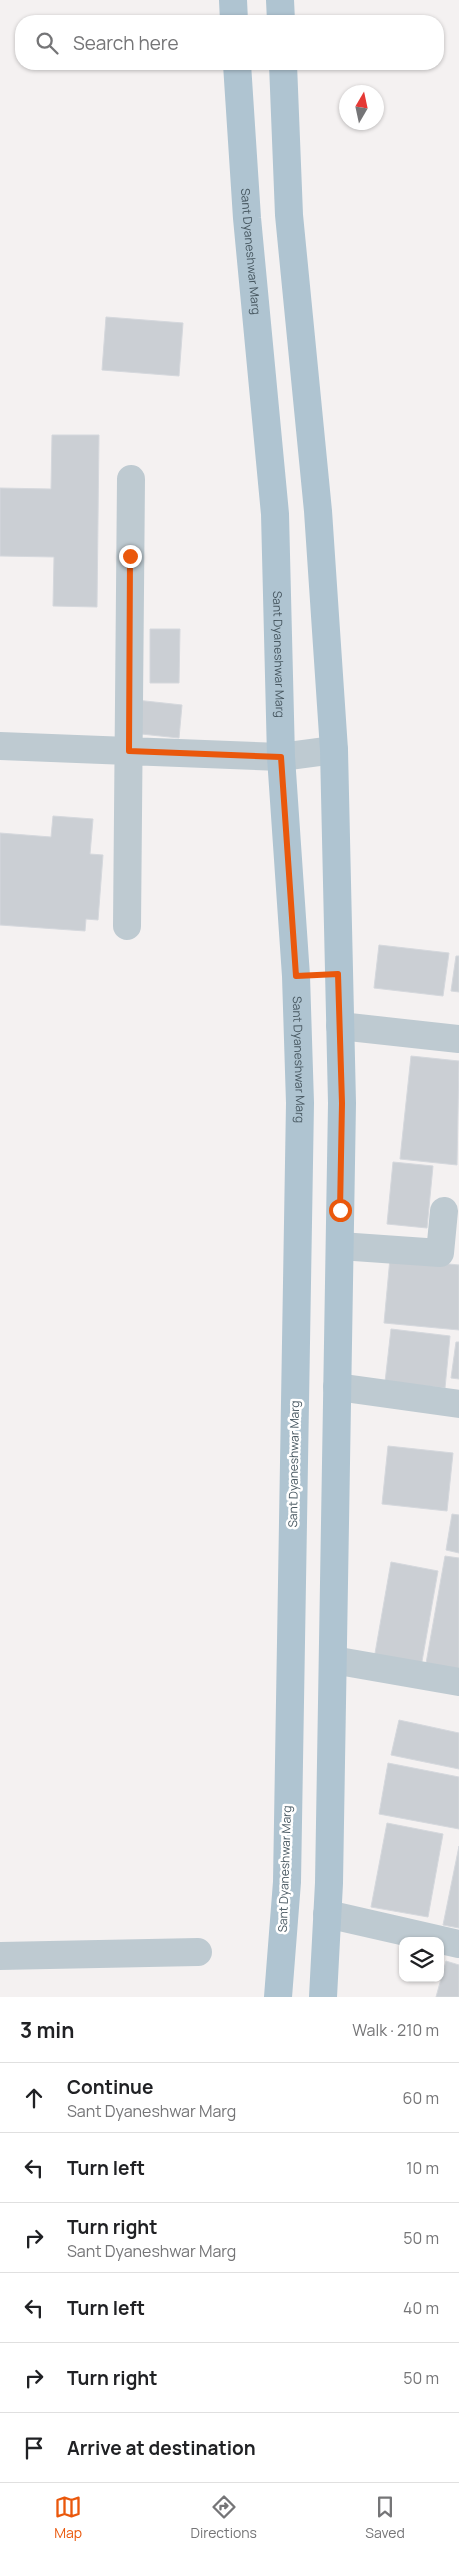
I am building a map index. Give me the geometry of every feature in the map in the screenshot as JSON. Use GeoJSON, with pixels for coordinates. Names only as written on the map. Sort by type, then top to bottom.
{"type":"FeatureCollection","features":[{"type":"Feature","properties":{"kind":"main road"},"geometry":{"type":"LineString","coordinates":[[233,0],[234,15]]}},
{"type":"Feature","properties":{"kind":"main road"},"geometry":{"type":"LineString","coordinates":[[280,0],[280,15]]}},
{"type":"Feature","properties":{"kind":"main road","name":"Sant Dyaneshwar Marg"},"geometry":{"type":"LineString","coordinates":[[237,70],[247,218],[275,514],[281,757],[296,976],[300,1103],[287,1882],[278,1997]]}},
{"type":"Feature","properties":{"kind":"main road"},"geometry":{"type":"LineString","coordinates":[[282,70],[290,215],[318,511],[334,750],[342,1103],[333,1660],[327,1914],[323,1997]]}},
{"type":"Feature","properties":{"kind":"main road"},"geometry":{"type":"LineString","coordinates":[[296,976],[338,974]]}},
{"type":"Feature","properties":{"kind":"main road"},"geometry":{"type":"LineString","coordinates":[[297,1261],[340,1253]]}},
{"type":"Feature","properties":{"kind":"street"},"geometry":{"type":"LineString","coordinates":[[127,926],[131,478]]}},
{"type":"Feature","properties":{"kind":"street"},"geometry":{"type":"LineString","coordinates":[[0,746],[281,757],[334,750]]}},
{"type":"Feature","properties":{"kind":"street"},"geometry":{"type":"LineString","coordinates":[[340,1026],[459,1039]]}},
{"type":"Feature","properties":{"kind":"street"},"geometry":{"type":"LineString","coordinates":[[340,1253],[440,1253],[444,1211]]}},
{"type":"Feature","properties":{"kind":"street"},"geometry":{"type":"LineString","coordinates":[[337,1387],[459,1404]]}},
{"type":"Feature","properties":{"kind":"street"},"geometry":{"type":"LineString","coordinates":[[333,1660],[459,1682]]}},
{"type":"Feature","properties":{"kind":"street"},"geometry":{"type":"LineString","coordinates":[[327,1914],[459,1944]]}},
{"type":"Feature","properties":{"kind":"street"},"geometry":{"type":"LineString","coordinates":[[0,1956],[198,1952]]}},
{"type":"Feature","properties":{"kind":"building"},"geometry":{"type":"Polygon","coordinates":[[[106,317],[183,323],[179,376],[102,370],[106,317]]]}},
{"type":"Feature","properties":{"kind":"building"},"geometry":{"type":"Polygon","coordinates":[[[52,435],[99,435],[97,607],[53,606],[54,557],[0,556],[0,488],[51,489],[52,435]]]}},
{"type":"Feature","properties":{"kind":"building"},"geometry":{"type":"Polygon","coordinates":[[[150,629],[180,629],[179,683],[150,683],[150,629]]]}},
{"type":"Feature","properties":{"kind":"building"},"geometry":{"type":"Polygon","coordinates":[[[136,700],[182,705],[179,738],[132,733],[136,700]]]}},
{"type":"Feature","properties":{"kind":"building"},"geometry":{"type":"Polygon","coordinates":[[[53,816],[93,819],[90,854],[103,855],[98,920],[86,919],[85,931],[0,925],[0,833],[51,837],[53,816]]]}},
{"type":"Feature","properties":{"kind":"building"},"geometry":{"type":"Polygon","coordinates":[[[379,945],[449,953],[443,996],[374,988],[379,945]]]}},
{"type":"Feature","properties":{"kind":"building"},"geometry":{"type":"Polygon","coordinates":[[[456,956],[459,956],[459,992],[451,991],[456,956]]]}},
{"type":"Feature","properties":{"kind":"building"},"geometry":{"type":"Polygon","coordinates":[[[411,1056],[459,1061],[457,1165],[400,1159],[411,1056]]]}},
{"type":"Feature","properties":{"kind":"building"},"geometry":{"type":"Polygon","coordinates":[[[393,1162],[433,1166],[427,1228],[387,1224],[393,1162]]]}},
{"type":"Feature","properties":{"kind":"building"},"geometry":{"type":"Polygon","coordinates":[[[390,1258],[459,1265],[459,1330],[384,1323],[390,1258]]]}},
{"type":"Feature","properties":{"kind":"building"},"geometry":{"type":"Polygon","coordinates":[[[391,1329],[450,1336],[445,1388],[385,1382],[391,1329]]]}},
{"type":"Feature","properties":{"kind":"building"},"geometry":{"type":"Polygon","coordinates":[[[456,1342],[459,1342],[459,1379],[451,1378],[456,1342]]]}},
{"type":"Feature","properties":{"kind":"building"},"geometry":{"type":"Polygon","coordinates":[[[388,1446],[453,1453],[447,1511],[382,1504],[388,1446]]]}},
{"type":"Feature","properties":{"kind":"building"},"geometry":{"type":"Polygon","coordinates":[[[452,1514],[459,1515],[459,1553],[446,1550],[452,1514]]]}},
{"type":"Feature","properties":{"kind":"building"},"geometry":{"type":"Polygon","coordinates":[[[445,1556],[459,1558],[459,1675],[425,1669],[445,1556]]]}},
{"type":"Feature","properties":{"kind":"building"},"geometry":{"type":"Polygon","coordinates":[[[391,1562],[438,1571],[421,1667],[374,1659],[391,1562]]]}},
{"type":"Feature","properties":{"kind":"building"},"geometry":{"type":"Polygon","coordinates":[[[399,1720],[459,1733],[459,1769],[391,1755],[399,1720]]]}},
{"type":"Feature","properties":{"kind":"building"},"geometry":{"type":"Polygon","coordinates":[[[388,1763],[459,1777],[459,1829],[379,1814],[388,1763]]]}},
{"type":"Feature","properties":{"kind":"building"},"geometry":{"type":"Polygon","coordinates":[[[387,1823],[443,1834],[428,1917],[371,1907],[387,1823]]]}},
{"type":"Feature","properties":{"kind":"building"},"geometry":{"type":"Polygon","coordinates":[[[459,1846],[459,1928],[443,1925],[459,1846]]]}},
{"type":"Feature","properties":{"kind":"building"},"geometry":{"type":"Polygon","coordinates":[[[446,1961],[459,1965],[459,1997],[436,1997],[440,1982],[444,1982],[446,1961]]]}},
{"type":"Feature","properties":{"kind":"route"},"geometry":{"type":"LineString","coordinates":[[130,556],[129,751],[281,757],[296,976],[338,974],[342,1103],[340,1210]]}}]}
